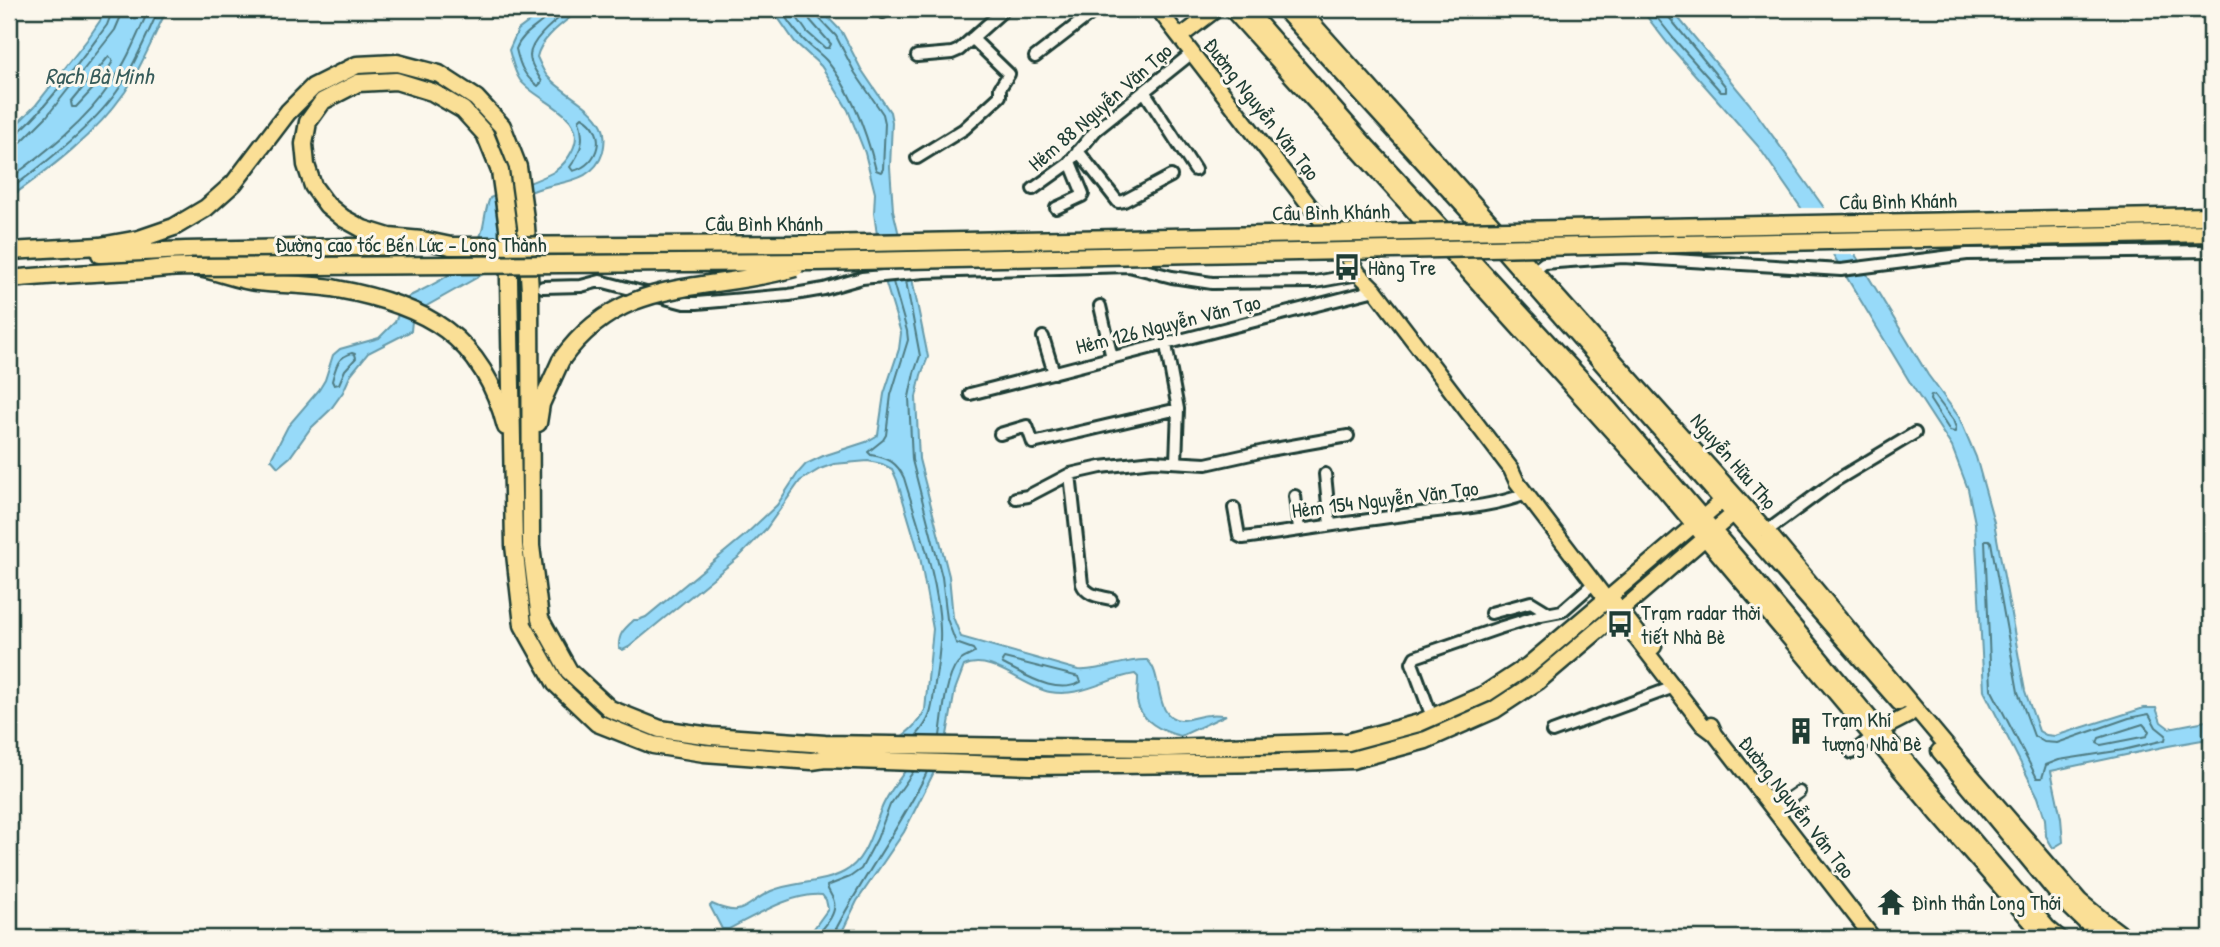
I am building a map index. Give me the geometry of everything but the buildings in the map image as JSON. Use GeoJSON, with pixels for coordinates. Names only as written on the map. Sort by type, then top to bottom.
{"type":"FeatureCollection","features":[{"type":"Feature","properties":{"kind":"highway"},"geometry":{"type":"LineString","coordinates":[[9,251],[100,246],[139,239],[174,227],[206,208],[234,183],[288,112],[313,88],[357,65],[397,63],[439,74],[476,98],[502,126],[518,167],[526,226],[530,291],[531,546],[540,619],[569,671],[610,709],[660,729],[825,751],[956,764],[1031,766],[1352,760],[1426,740],[1494,710],[1538,681],[1620,611]]}},
{"type":"Feature","properties":{"kind":"highway"},"geometry":{"type":"LineString","coordinates":[[451,246],[389,237],[363,229],[327,205],[313,186],[306,165],[304,144],[308,122],[323,101],[358,83],[396,82],[432,92],[463,110],[485,134],[500,172],[508,228],[514,545],[523,625],[556,684],[597,723],[653,745],[731,755],[812,761],[825,751],[961,746],[1167,748],[1348,742],[1419,723],[1485,694],[1528,666],[1610,597],[1646,645],[1653,646]]}},
{"type":"Feature","properties":{"kind":"highway","name":"Cầu Bình Khánh"},"geometry":{"type":"LineString","coordinates":[[451,246],[818,244],[2211,216]]}},
{"type":"Feature","properties":{"kind":"highway","name":"Cầu Bình Khánh"},"geometry":{"type":"LineString","coordinates":[[814,262],[2211,233]]}},
{"type":"Feature","properties":{"kind":"highway","name":"Đường cao tốc Bến Lức - Long Thành"},"geometry":{"type":"LineString","coordinates":[[9,260],[186,250],[451,246]]}},
{"type":"Feature","properties":{"kind":"highway"},"geometry":{"type":"LineString","coordinates":[[531,464],[541,404],[561,360],[586,329],[614,309],[669,290],[771,275],[814,262]]}},
{"type":"Feature","properties":{"kind":"highway","name":"Đường cao tốc Bến Lức - Long Thành"},"geometry":{"type":"LineString","coordinates":[[9,279],[191,267],[814,262]]}},
{"type":"Feature","properties":{"kind":"highway"},"geometry":{"type":"LineString","coordinates":[[191,267],[254,282],[335,289],[414,311],[438,323],[472,353],[487,376],[505,420],[514,481]]}},
{"type":"Feature","properties":{"kind":"main road","name":"Đường Nguyễn Văn Tạo"},"geometry":{"type":"LineString","coordinates":[[1158,9],[1511,469],[1517,482],[1594,583],[1610,597]]}},
{"type":"Feature","properties":{"kind":"main road"},"geometry":{"type":"LineString","coordinates":[[1177,33],[1201,9]]}},
{"type":"Feature","properties":{"kind":"main road"},"geometry":{"type":"LineString","coordinates":[[1177,33],[1217,9]]}},
{"type":"Feature","properties":{"kind":"main road"},"geometry":{"type":"LineString","coordinates":[[1231,9],[1588,404],[1699,521]]}},
{"type":"Feature","properties":{"kind":"main road"},"geometry":{"type":"LineString","coordinates":[[1247,9],[1369,148],[1609,408],[1876,734],[2048,928],[2060,938]]}},
{"type":"Feature","properties":{"kind":"main road","name":"Nguyễn Hữu Thọ"},"geometry":{"type":"LineString","coordinates":[[1283,9],[1728,496]]}},
{"type":"Feature","properties":{"kind":"main road","name":"Nguyễn Hữu Thọ"},"geometry":{"type":"LineString","coordinates":[[1305,10],[1535,270],[1840,626],[2003,821],[2062,900],[2105,938]]}},
{"type":"Feature","properties":{"kind":"main road","name":"Đường Nguyễn Văn Tạo"},"geometry":{"type":"LineString","coordinates":[[1511,469],[1523,477],[1610,597]]}},
{"type":"Feature","properties":{"kind":"main road"},"geometry":{"type":"LineString","coordinates":[[1610,597],[1728,496]]}},
{"type":"Feature","properties":{"kind":"main road"},"geometry":{"type":"LineString","coordinates":[[1620,611],[1739,509]]}},
{"type":"Feature","properties":{"kind":"main road","name":"Nguyễn Hữu Thọ"},"geometry":{"type":"LineString","coordinates":[[1739,509],[1767,531],[1909,715],[2003,821],[2080,901],[2127,938]]}},
{"type":"Feature","properties":{"kind":"main road","name":"Đường Nguyễn Văn Tạo"},"geometry":{"type":"LineString","coordinates":[[1620,611],[1674,688],[1703,725],[1715,734],[1873,938]]}},
{"type":"Feature","properties":{"kind":"main road","name":"Đường Nguyễn Văn Tạo"},"geometry":{"type":"LineString","coordinates":[[1653,646],[1709,720],[1715,734]]}},
{"type":"Feature","properties":{"kind":"main road"},"geometry":{"type":"LineString","coordinates":[[1876,734],[1909,715]]}},
{"type":"Feature","properties":{"kind":"main road"},"geometry":{"type":"LineString","coordinates":[[1911,774],[2045,938]]}},
{"type":"Feature","properties":{"kind":"street"},"geometry":{"type":"LineString","coordinates":[[878,9],[883,12],[888,9]]}},
{"type":"Feature","properties":{"kind":"street"},"geometry":{"type":"LineString","coordinates":[[917,56],[952,53],[1005,9]]}},
{"type":"Feature","properties":{"kind":"street"},"geometry":{"type":"LineString","coordinates":[[1035,57],[1097,9]]}},
{"type":"Feature","properties":{"kind":"street"},"geometry":{"type":"LineString","coordinates":[[917,158],[964,129],[1000,96],[1000,88],[1009,74],[972,38]]}},
{"type":"Feature","properties":{"kind":"street","name":"Hẻm 88 Nguyễn Văn Tạo"},"geometry":{"type":"LineString","coordinates":[[1033,189],[1070,162],[1096,130],[1192,54]]}},
{"type":"Feature","properties":{"kind":"street"},"geometry":{"type":"LineString","coordinates":[[1144,91],[1195,170]]}},
{"type":"Feature","properties":{"kind":"street"},"geometry":{"type":"LineString","coordinates":[[1078,151],[1118,201],[1124,201],[1171,176]]}},
{"type":"Feature","properties":{"kind":"street"},"geometry":{"type":"LineString","coordinates":[[1056,208],[1083,194],[1070,162]]}},
{"type":"Feature","properties":{"kind":"street"},"geometry":{"type":"LineString","coordinates":[[1535,270],[1545,263],[1623,257],[1841,270],[1967,254],[2211,251]]}},
{"type":"Feature","properties":{"kind":"street"},"geometry":{"type":"LineString","coordinates":[[543,287],[581,286],[600,281],[684,303],[697,303],[789,295],[862,278],[924,272],[1129,266],[1172,277],[1212,283],[1315,282],[1359,274]]}},
{"type":"Feature","properties":{"kind":"street","name":"Hẻm 126 Nguyễn Văn Tạo"},"geometry":{"type":"LineString","coordinates":[[970,394],[1375,290]]}},
{"type":"Feature","properties":{"kind":"street"},"geometry":{"type":"LineString","coordinates":[[1100,306],[1112,358]]}},
{"type":"Feature","properties":{"kind":"street"},"geometry":{"type":"LineString","coordinates":[[1043,337],[1054,373]]}},
{"type":"Feature","properties":{"kind":"street"},"geometry":{"type":"LineString","coordinates":[[1166,345],[1178,409],[1176,462]]}},
{"type":"Feature","properties":{"kind":"street"},"geometry":{"type":"LineString","coordinates":[[1000,433],[1027,426],[1033,443],[1178,409]]}},
{"type":"Feature","properties":{"kind":"street"},"geometry":{"type":"LineString","coordinates":[[1767,531],[1835,481],[1915,433]]}},
{"type":"Feature","properties":{"kind":"street"},"geometry":{"type":"LineString","coordinates":[[1016,498],[1028,496],[1070,474],[1128,463],[1206,464],[1348,436]]}},
{"type":"Feature","properties":{"kind":"street"},"geometry":{"type":"LineString","coordinates":[[1070,474],[1082,584],[1092,595],[1111,599]]}},
{"type":"Feature","properties":{"kind":"street"},"geometry":{"type":"LineString","coordinates":[[1325,474],[1330,525]]}},
{"type":"Feature","properties":{"kind":"street","name":"Hẻm 154 Nguyễn Văn Tạo"},"geometry":{"type":"LineString","coordinates":[[1234,508],[1239,536],[1248,537],[1506,502],[1526,494]]}},
{"type":"Feature","properties":{"kind":"street"},"geometry":{"type":"LineString","coordinates":[[1295,496],[1299,529]]}},
{"type":"Feature","properties":{"kind":"street"},"geometry":{"type":"LineString","coordinates":[[1429,709],[1412,663],[1415,657],[1458,641],[1566,609],[1594,583]]}},
{"type":"Feature","properties":{"kind":"street"},"geometry":{"type":"LineString","coordinates":[[1491,613],[1534,602],[1549,613]]}},
{"type":"Feature","properties":{"kind":"street"},"geometry":{"type":"LineString","coordinates":[[1552,732],[1674,688]]}},
{"type":"Feature","properties":{"kind":"street"},"geometry":{"type":"LineString","coordinates":[[1852,753],[1876,734]]}},
{"type":"Feature","properties":{"kind":"street"},"geometry":{"type":"LineString","coordinates":[[1774,809],[1799,792]]}},
{"type":"Feature","properties":{"kind":"water","name":"Rạch Bà Minh"},"geometry":{"type":"Polygon","coordinates":[[[108,9],[167,9],[137,72],[113,107],[72,150],[9,198],[9,132],[35,106],[108,9]]]}},
{"type":"Feature","properties":{"kind":"water"},"geometry":{"type":"Polygon","coordinates":[[[546,9],[581,9],[548,36],[537,57],[547,76],[591,111],[602,126],[604,145],[597,164],[578,178],[541,188],[518,200],[508,215],[485,273],[416,312],[411,331],[368,353],[351,374],[343,392],[330,410],[310,429],[290,457],[278,467],[271,459],[288,426],[325,380],[333,355],[340,349],[379,338],[395,322],[404,301],[463,264],[477,244],[490,198],[548,175],[567,160],[576,138],[574,127],[559,110],[520,80],[509,50],[518,30],[546,9]]]}},
{"type":"Feature","properties":{"kind":"water"},"geometry":{"type":"Polygon","coordinates":[[[772,9],[820,9],[842,32],[861,69],[890,112],[893,210],[908,259],[928,357],[916,397],[919,459],[949,576],[953,617],[961,637],[1078,670],[1147,660],[1156,675],[1162,704],[1172,718],[1181,720],[1206,715],[1226,715],[1181,736],[1167,732],[1147,720],[1137,701],[1138,677],[1135,674],[1083,690],[1061,693],[1040,689],[996,667],[974,663],[964,666],[955,690],[944,752],[904,832],[857,901],[839,938],[807,938],[828,909],[822,895],[787,901],[729,929],[722,929],[710,906],[712,904],[738,910],[771,891],[827,879],[844,872],[864,851],[888,796],[918,753],[906,752],[874,766],[857,769],[840,768],[824,761],[882,748],[907,733],[925,710],[933,629],[920,557],[892,469],[868,461],[834,464],[800,481],[766,529],[740,556],[629,647],[623,650],[619,648],[621,635],[627,626],[634,620],[646,617],[744,536],[777,505],[806,464],[878,435],[884,394],[899,349],[901,333],[882,271],[874,213],[875,193],[865,153],[848,110],[827,75],[795,42],[772,9]]]}},
{"type":"Feature","properties":{"kind":"water"},"geometry":{"type":"Polygon","coordinates":[[[1641,9],[1671,9],[1749,103],[1842,233],[1928,375],[1959,417],[1976,457],[1994,522],[2025,691],[2039,731],[2055,736],[2144,708],[2156,708],[2161,722],[2169,728],[2211,720],[2211,741],[2168,746],[2051,771],[2063,842],[2053,848],[2046,836],[2045,819],[2038,797],[1984,691],[1975,523],[1968,489],[1952,447],[1829,248],[1758,146],[1668,44],[1641,9]]]}},
{"type":"Feature","properties":{"kind":"pier"},"geometry":{"type":"Polygon","coordinates":[[[1797,208],[1828,208],[1859,255],[1829,255],[1797,208]]]}},
{"type":"Feature","properties":{"kind":"place","name":"Hàng Tre"},"geometry":{"type":"Point","coordinates":[1347,267]}},
{"type":"Feature","properties":{"kind":"place","name":"Trạm radar thời tiết Nhà Bè"},"geometry":{"type":"Point","coordinates":[1620,624]}},
{"type":"Feature","properties":{"kind":"place","name":"Trạm Khí tượng Nhà Bè"},"geometry":{"type":"Point","coordinates":[1801,731]}},
{"type":"Feature","properties":{"kind":"place","name":"Đình thần Long Thới"},"geometry":{"type":"Point","coordinates":[1891,902]}}]}
